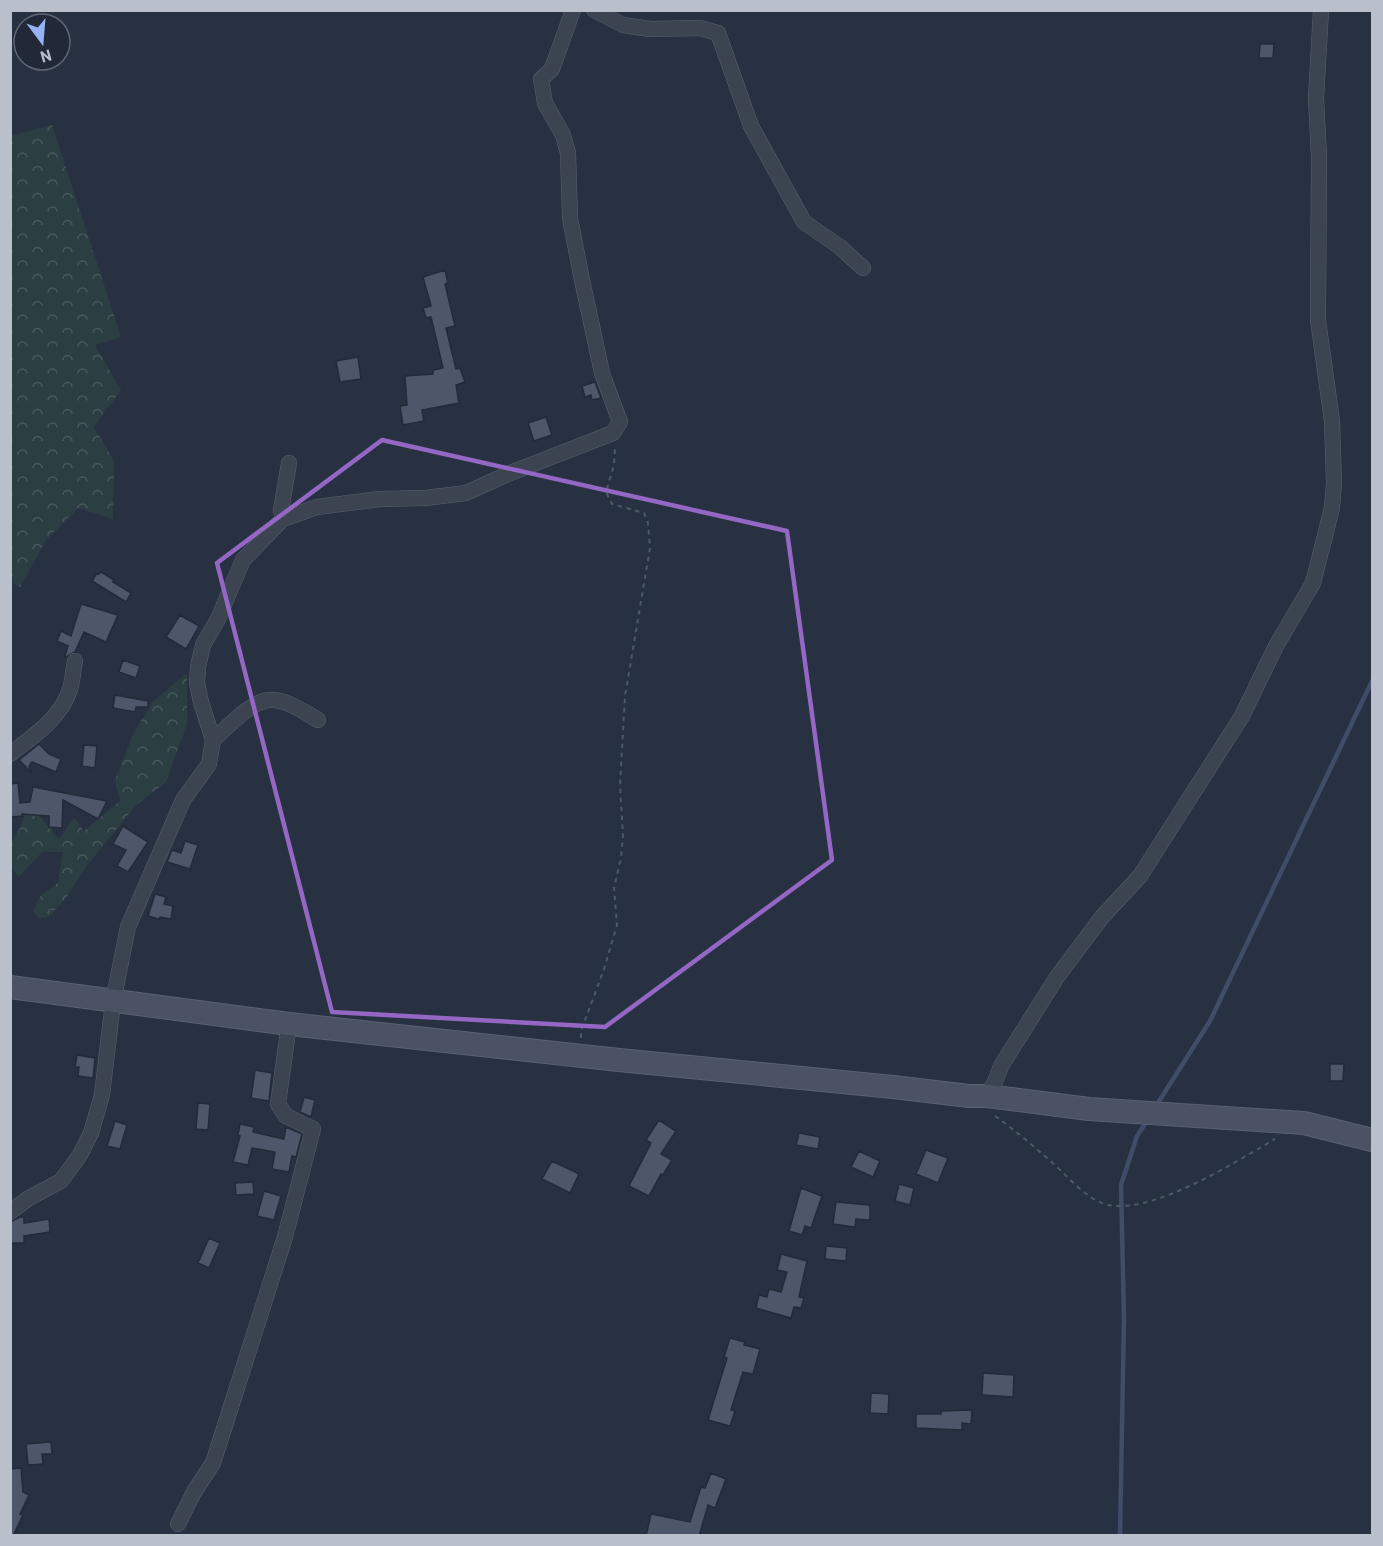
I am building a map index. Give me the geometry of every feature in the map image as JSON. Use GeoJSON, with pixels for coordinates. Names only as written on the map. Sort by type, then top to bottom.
{"type":"FeatureCollection","features":[{"type":"Feature","properties":{"kind":"main road"},"geometry":{"type":"LineString","coordinates":[[10,987],[289,1024],[582,1056],[1089,1109],[1304,1123],[1372,1140]]}},
{"type":"Feature","properties":{"kind":"street"},"geometry":{"type":"LineString","coordinates":[[10,1212],[29,1198],[61,1182],[80,1155],[91,1133],[102,1095],[113,1002],[128,927],[183,800],[209,764],[213,740],[197,683],[198,668],[203,645],[218,619],[243,560],[283,519],[317,507],[380,499],[425,498],[466,493],[510,473],[613,433],[620,422],[602,373],[581,275],[570,218],[568,153],[563,135],[545,103],[541,79],[552,69],[573,10]]}},
{"type":"Feature","properties":{"kind":"street"},"geometry":{"type":"LineString","coordinates":[[594,10],[623,25],[650,29],[700,28],[717,33],[751,126],[804,222],[840,247],[863,268]]}},
{"type":"Feature","properties":{"kind":"street"},"geometry":{"type":"LineString","coordinates":[[978,1096],[1057,977],[1102,917],[1140,876],[1242,716],[1276,646],[1313,583],[1332,508],[1334,483],[1332,421],[1317,320],[1319,156],[1316,98],[1321,10]]}},
{"type":"Feature","properties":{"kind":"street"},"geometry":{"type":"LineString","coordinates":[[283,519],[281,510],[289,463]]}},
{"type":"Feature","properties":{"kind":"street"},"geometry":{"type":"LineString","coordinates":[[10,754],[34,736],[61,709],[70,690],[75,661]]}},
{"type":"Feature","properties":{"kind":"street"},"geometry":{"type":"LineString","coordinates":[[213,740],[254,704],[269,699],[288,704],[318,720]]}},
{"type":"Feature","properties":{"kind":"street"},"geometry":{"type":"LineString","coordinates":[[178,1524],[194,1492],[213,1463],[285,1237],[313,1129],[286,1116],[278,1104],[289,1024]]}},
{"type":"Feature","properties":{"kind":"path"},"geometry":{"type":"LineString","coordinates":[[582,1056],[581,1031],[604,969],[617,925],[614,888],[621,858],[623,835],[620,785],[625,696],[650,548],[648,523],[644,513],[612,504],[606,492],[614,465],[615,436],[613,433]]}},
{"type":"Feature","properties":{"kind":"path"},"geometry":{"type":"LineString","coordinates":[[978,1096],[1085,1193],[1102,1204],[1121,1206],[1153,1201],[1205,1179],[1276,1139]]}},
{"type":"Feature","properties":{"kind":"highlighted area"},"geometry":{"type":"Polygon","coordinates":[[[382,440],[787,531],[832,860],[605,1027],[332,1012],[217,563],[382,440]]]}},
{"type":"Feature","properties":{"kind":"green space"},"geometry":{"type":"Polygon","coordinates":[[[52,125],[121,337],[95,345],[121,390],[94,427],[114,461],[113,519],[78,508],[46,540],[20,587],[10,581],[11,136],[52,125]]]}},
{"type":"Feature","properties":{"kind":"green space"},"geometry":{"type":"Polygon","coordinates":[[[187,673],[187,724],[166,782],[137,804],[49,917],[38,918],[33,911],[41,895],[58,883],[63,852],[42,852],[19,877],[11,868],[10,843],[19,830],[29,804],[59,839],[74,818],[84,831],[120,801],[115,780],[135,730],[154,701],[187,673]]]}},
{"type":"Feature","properties":{"kind":"building"},"geometry":{"type":"Polygon","coordinates":[[[1260,44],[1274,44],[1273,58],[1259,58],[1260,44]]]}},
{"type":"Feature","properties":{"kind":"building"},"geometry":{"type":"Polygon","coordinates":[[[445,270],[448,283],[445,284],[455,326],[446,328],[456,369],[460,368],[465,382],[456,385],[459,403],[422,410],[424,421],[403,425],[400,406],[407,405],[405,376],[433,374],[433,370],[443,368],[431,317],[426,318],[423,308],[431,306],[423,277],[445,270]]]}},
{"type":"Feature","properties":{"kind":"building"},"geometry":{"type":"Polygon","coordinates":[[[358,357],[361,379],[340,382],[336,361],[358,357]]]}},
{"type":"Feature","properties":{"kind":"building"},"geometry":{"type":"Polygon","coordinates":[[[595,382],[601,398],[592,400],[591,395],[585,397],[582,386],[595,382]]]}},
{"type":"Feature","properties":{"kind":"building"},"geometry":{"type":"Polygon","coordinates":[[[546,417],[552,435],[534,441],[528,423],[546,417]]]}},
{"type":"Feature","properties":{"kind":"building"},"geometry":{"type":"Polygon","coordinates":[[[101,572],[131,593],[126,602],[92,581],[97,573],[101,572]]]}},
{"type":"Feature","properties":{"kind":"building"},"geometry":{"type":"Polygon","coordinates":[[[81,604],[118,615],[106,642],[84,632],[75,652],[66,657],[68,646],[57,641],[61,631],[71,636],[81,604]]]}},
{"type":"Feature","properties":{"kind":"building"},"geometry":{"type":"Polygon","coordinates":[[[180,615],[199,626],[186,649],[166,637],[180,615]]]}},
{"type":"Feature","properties":{"kind":"building"},"geometry":{"type":"Polygon","coordinates":[[[123,660],[140,666],[136,678],[119,672],[123,660]]]}},
{"type":"Feature","properties":{"kind":"building"},"geometry":{"type":"Polygon","coordinates":[[[115,695],[148,701],[148,707],[136,707],[135,712],[113,708],[115,695]]]}},
{"type":"Feature","properties":{"kind":"building"},"geometry":{"type":"Polygon","coordinates":[[[39,744],[49,754],[61,759],[56,772],[32,762],[29,766],[32,773],[19,760],[39,744]]]}},
{"type":"Feature","properties":{"kind":"building"},"geometry":{"type":"Polygon","coordinates":[[[84,745],[97,746],[95,768],[82,766],[84,745]]]}},
{"type":"Feature","properties":{"kind":"building"},"geometry":{"type":"Polygon","coordinates":[[[18,783],[20,803],[30,802],[33,787],[107,801],[98,819],[63,800],[62,828],[49,827],[49,816],[22,814],[22,816],[10,817],[10,784],[18,783]]]}},
{"type":"Feature","properties":{"kind":"building"},"geometry":{"type":"Polygon","coordinates":[[[123,826],[148,842],[128,872],[117,866],[126,850],[113,844],[123,826]]]}},
{"type":"Feature","properties":{"kind":"building"},"geometry":{"type":"Polygon","coordinates":[[[185,841],[198,845],[190,869],[167,862],[172,850],[181,853],[185,841]]]}},
{"type":"Feature","properties":{"kind":"building"},"geometry":{"type":"Polygon","coordinates":[[[155,894],[166,897],[164,904],[173,906],[171,919],[148,916],[155,894]]]}},
{"type":"Feature","properties":{"kind":"building"},"geometry":{"type":"Polygon","coordinates":[[[77,1055],[95,1058],[93,1078],[78,1076],[79,1067],[75,1067],[77,1055]]]}},
{"type":"Feature","properties":{"kind":"building"},"geometry":{"type":"Polygon","coordinates":[[[1330,1064],[1344,1064],[1343,1081],[1330,1081],[1330,1064]]]}},
{"type":"Feature","properties":{"kind":"building"},"geometry":{"type":"Polygon","coordinates":[[[255,1070],[272,1073],[269,1101],[251,1098],[255,1070]]]}},
{"type":"Feature","properties":{"kind":"building"},"geometry":{"type":"Polygon","coordinates":[[[304,1097],[315,1100],[311,1117],[300,1112],[304,1097]]]}},
{"type":"Feature","properties":{"kind":"building"},"geometry":{"type":"Polygon","coordinates":[[[198,1103],[210,1104],[208,1130],[196,1129],[198,1103]]]}},
{"type":"Feature","properties":{"kind":"building"},"geometry":{"type":"Polygon","coordinates":[[[659,1120],[676,1131],[661,1154],[672,1160],[649,1196],[629,1186],[651,1143],[646,1140],[659,1120]]]}},
{"type":"Feature","properties":{"kind":"building"},"geometry":{"type":"Polygon","coordinates":[[[115,1121],[127,1125],[120,1149],[107,1146],[115,1121]]]}},
{"type":"Feature","properties":{"kind":"building"},"geometry":{"type":"Polygon","coordinates":[[[240,1124],[254,1127],[253,1132],[284,1139],[286,1127],[302,1134],[296,1157],[292,1156],[289,1172],[272,1169],[275,1152],[252,1148],[248,1165],[233,1162],[240,1136],[238,1135],[240,1124]]]}},
{"type":"Feature","properties":{"kind":"building"},"geometry":{"type":"Polygon","coordinates":[[[799,1133],[820,1137],[818,1149],[796,1145],[799,1133]]]}},
{"type":"Feature","properties":{"kind":"building"},"geometry":{"type":"Polygon","coordinates":[[[926,1150],[948,1158],[938,1183],[916,1174],[926,1150]]]}},
{"type":"Feature","properties":{"kind":"building"},"geometry":{"type":"Polygon","coordinates":[[[859,1151],[880,1161],[873,1177],[851,1167],[859,1151]]]}},
{"type":"Feature","properties":{"kind":"building"},"geometry":{"type":"Polygon","coordinates":[[[552,1161],[579,1174],[570,1193],[542,1179],[552,1161]]]}},
{"type":"Feature","properties":{"kind":"building"},"geometry":{"type":"Polygon","coordinates":[[[253,1182],[254,1194],[236,1195],[235,1183],[253,1182]]]}},
{"type":"Feature","properties":{"kind":"building"},"geometry":{"type":"Polygon","coordinates":[[[899,1184],[914,1188],[910,1205],[895,1201],[899,1184]]]}},
{"type":"Feature","properties":{"kind":"building"},"geometry":{"type":"Polygon","coordinates":[[[801,1188],[822,1196],[811,1228],[805,1226],[802,1235],[789,1231],[801,1188]]]}},
{"type":"Feature","properties":{"kind":"building"},"geometry":{"type":"Polygon","coordinates":[[[264,1191],[281,1196],[274,1220],[257,1216],[264,1191]]]}},
{"type":"Feature","properties":{"kind":"building"},"geometry":{"type":"Polygon","coordinates":[[[836,1202],[870,1205],[870,1220],[856,1219],[855,1227],[833,1224],[836,1202]]]}},
{"type":"Feature","properties":{"kind":"building"},"geometry":{"type":"Polygon","coordinates":[[[24,1217],[24,1223],[49,1219],[50,1232],[24,1236],[24,1243],[10,1243],[10,1222],[24,1217]]]}},
{"type":"Feature","properties":{"kind":"building"},"geometry":{"type":"Polygon","coordinates":[[[209,1238],[220,1243],[209,1268],[198,1263],[209,1238]]]}},
{"type":"Feature","properties":{"kind":"building"},"geometry":{"type":"Polygon","coordinates":[[[826,1246],[847,1248],[846,1261],[825,1259],[826,1246]]]}},
{"type":"Feature","properties":{"kind":"building"},"geometry":{"type":"Polygon","coordinates":[[[781,1254],[807,1261],[799,1297],[804,1298],[801,1308],[794,1307],[791,1318],[756,1308],[759,1295],[767,1297],[769,1289],[781,1292],[787,1272],[777,1270],[781,1254]]]}},
{"type":"Feature","properties":{"kind":"building"},"geometry":{"type":"Polygon","coordinates":[[[730,1338],[760,1349],[753,1374],[743,1372],[731,1410],[735,1411],[730,1426],[708,1420],[727,1358],[724,1357],[730,1338]]]}},
{"type":"Feature","properties":{"kind":"building"},"geometry":{"type":"Polygon","coordinates":[[[983,1373],[1014,1375],[1013,1397],[982,1395],[983,1373]]]}},
{"type":"Feature","properties":{"kind":"building"},"geometry":{"type":"Polygon","coordinates":[[[871,1393],[889,1394],[888,1414],[870,1413],[871,1393]]]}},
{"type":"Feature","properties":{"kind":"building"},"geometry":{"type":"Polygon","coordinates":[[[972,1410],[971,1424],[962,1423],[962,1430],[916,1428],[916,1414],[972,1410]]]}},
{"type":"Feature","properties":{"kind":"building"},"geometry":{"type":"Polygon","coordinates":[[[51,1442],[52,1454],[42,1454],[43,1464],[28,1465],[26,1444],[51,1442]]]}},
{"type":"Feature","properties":{"kind":"building"},"geometry":{"type":"Polygon","coordinates":[[[21,1468],[23,1492],[29,1495],[20,1514],[23,1515],[13,1536],[10,1536],[10,1469],[21,1468]]]}},
{"type":"Feature","properties":{"kind":"building"},"geometry":{"type":"Polygon","coordinates":[[[711,1473],[726,1479],[715,1508],[708,1505],[699,1536],[646,1536],[651,1514],[690,1522],[701,1487],[705,1488],[711,1473]]]}},
{"type":"Feature","properties":{"kind":"waterway"},"geometry":{"type":"LineString","coordinates":[[1156,1106],[1210,1021],[1372,681]]}},
{"type":"Feature","properties":{"kind":"waterway"},"geometry":{"type":"LineString","coordinates":[[1120,1536],[1124,1318],[1121,1185],[1137,1136],[1147,1121]]}}]}
